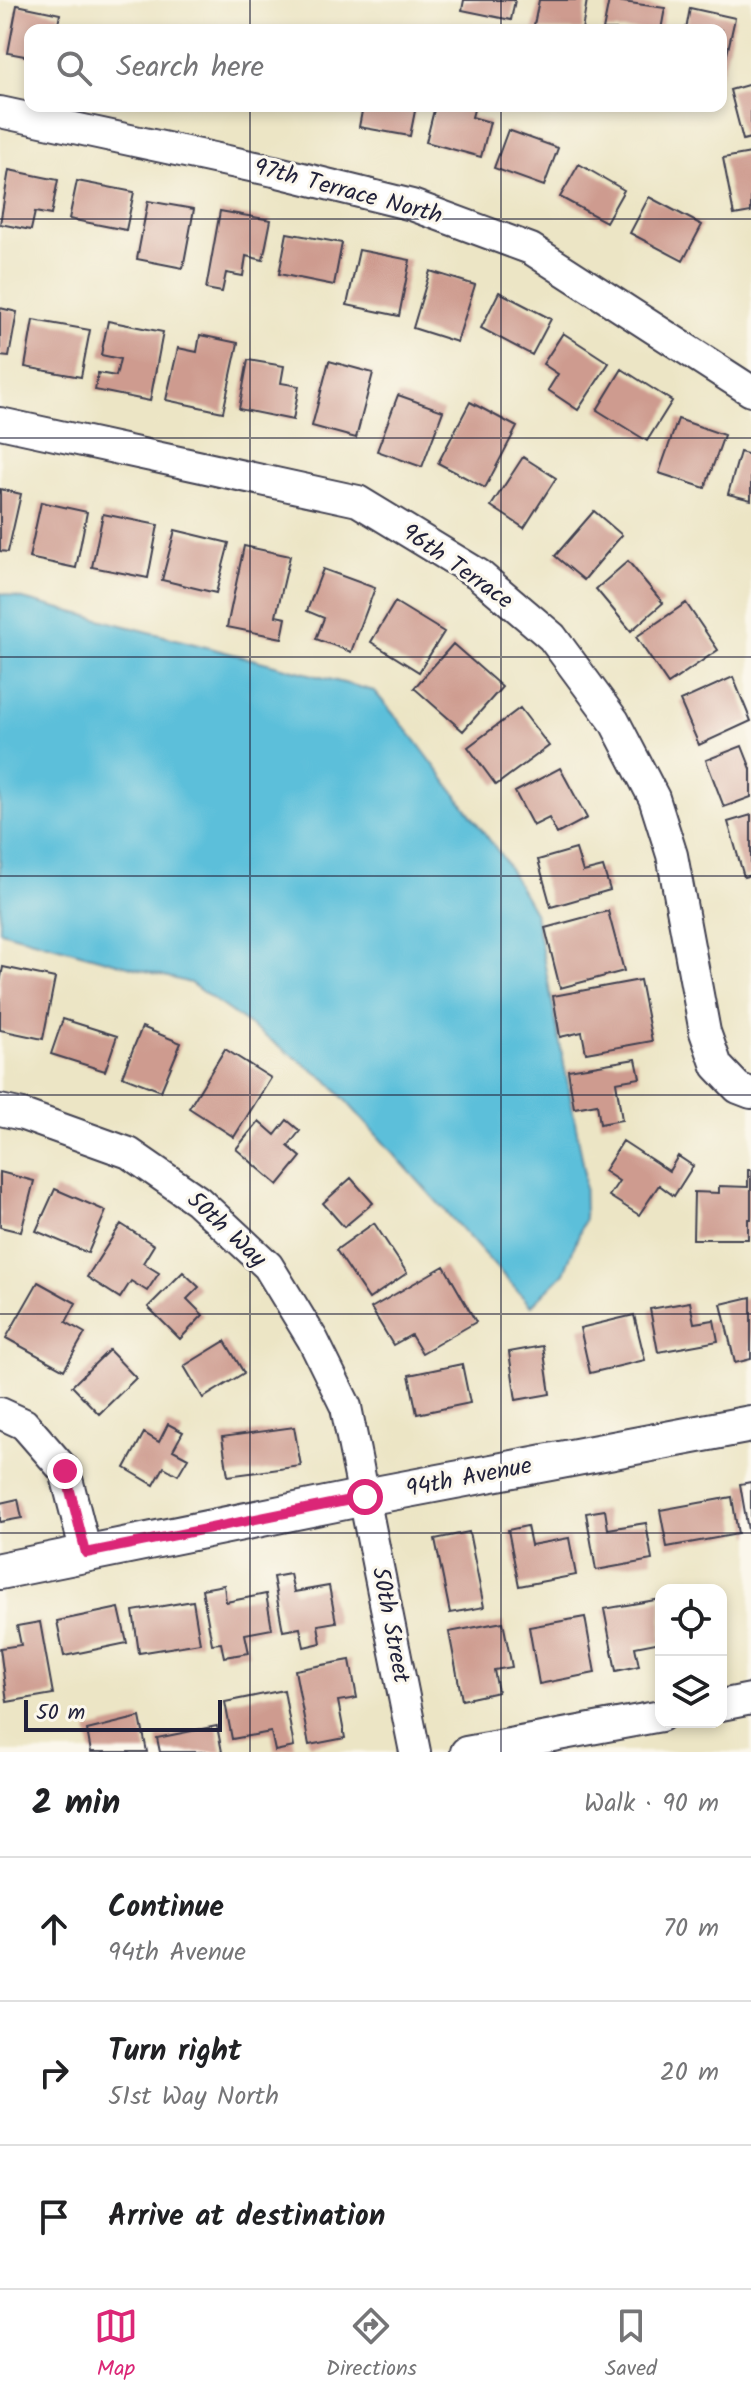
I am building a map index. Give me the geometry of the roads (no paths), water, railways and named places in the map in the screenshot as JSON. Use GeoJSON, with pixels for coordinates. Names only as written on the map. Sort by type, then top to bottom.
{"type":"FeatureCollection","features":[{"type":"Feature","properties":{"kind":"street","name":"97th Terrace North"},"geometry":{"type":"LineString","coordinates":[[0,112],[274,171],[412,205],[531,249],[751,391]]}},
{"type":"Feature","properties":{"kind":"street","name":"96th Terrace"},"geometry":{"type":"LineString","coordinates":[[0,423],[358,501],[478,574],[552,637],[614,721],[654,798],[672,855],[705,1032],[717,1066],[738,1088],[751,1093]]}},
{"type":"Feature","properties":{"kind":"street","name":"50th Way"},"geometry":{"type":"LineString","coordinates":[[0,1110],[23,1115],[129,1153],[197,1200],[268,1266],[313,1340],[346,1407],[365,1497]]}},
{"type":"Feature","properties":{"kind":"street"},"geometry":{"type":"LineString","coordinates":[[0,1413],[24,1424],[65,1471],[86,1553]]}},
{"type":"Feature","properties":{"kind":"street","name":"94th Avenue"},"geometry":{"type":"LineString","coordinates":[[0,1571],[365,1497],[751,1424]]}},
{"type":"Feature","properties":{"kind":"street","name":"50th Street"},"geometry":{"type":"LineString","coordinates":[[365,1497],[415,1752]]}},
{"type":"Feature","properties":{"kind":"street"},"geometry":{"type":"LineString","coordinates":[[727,1704],[751,1699]]}},
{"type":"Feature","properties":{"kind":"street"},"geometry":{"type":"LineString","coordinates":[[466,1752],[655,1717]]}},
{"type":"Feature","properties":{"kind":"water"},"geometry":{"type":"Polygon","coordinates":[[[0,593],[374,691],[413,737],[503,858],[535,914],[584,1168],[585,1218],[564,1273],[531,1306],[328,1081],[190,983],[0,931],[0,593]]]}}]}
